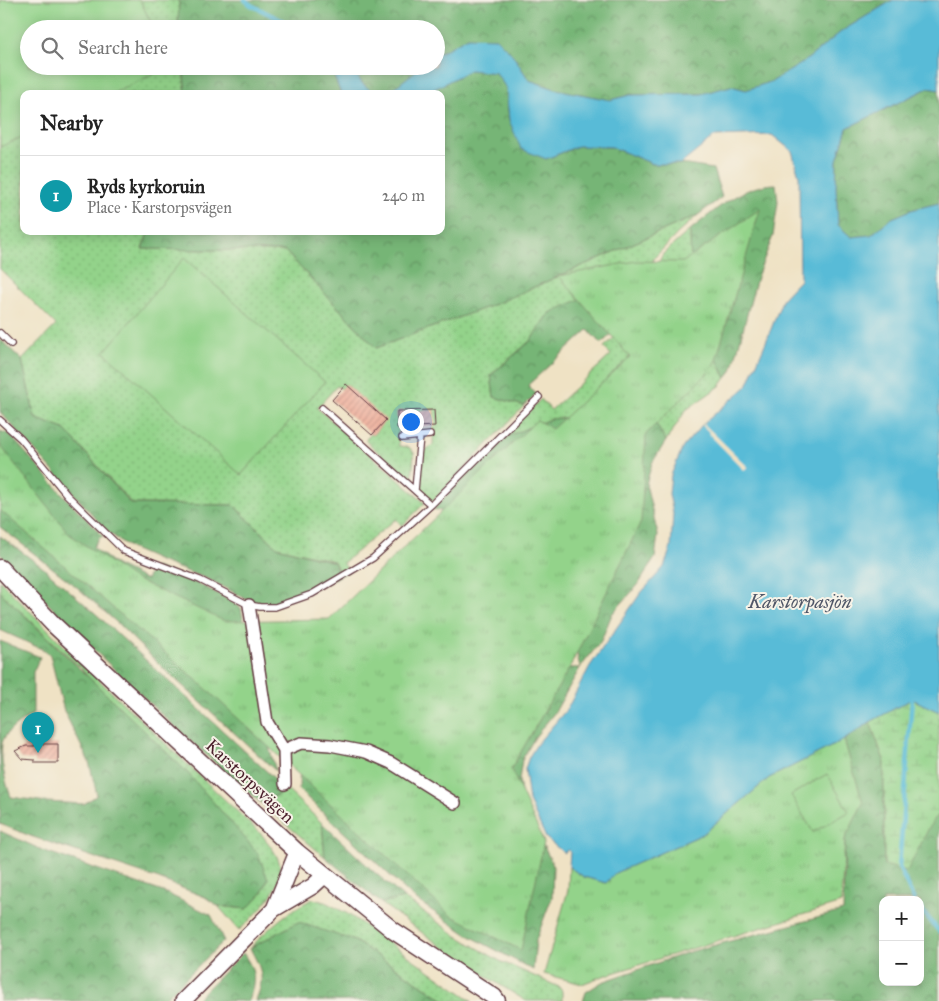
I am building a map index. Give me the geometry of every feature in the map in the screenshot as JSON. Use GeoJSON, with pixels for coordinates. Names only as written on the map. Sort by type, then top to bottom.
{"type":"FeatureCollection","features":[{"type":"Feature","properties":{"kind":"main road","name":"Karstorpsvägen"},"geometry":{"type":"LineString","coordinates":[[0,568],[53,624],[297,852],[394,931],[500,1000]]}},
{"type":"Feature","properties":{"kind":"street"},"geometry":{"type":"LineString","coordinates":[[249,605],[267,722],[284,750],[286,784]]}},
{"type":"Feature","properties":{"kind":"street"},"geometry":{"type":"LineString","coordinates":[[284,750],[301,743],[330,745],[366,752],[391,762],[455,803]]}},
{"type":"Feature","properties":{"kind":"street"},"geometry":{"type":"LineString","coordinates":[[274,909],[297,852]]}},
{"type":"Feature","properties":{"kind":"street"},"geometry":{"type":"LineString","coordinates":[[183,1001],[274,909],[313,886],[325,875]]}},
{"type":"Feature","properties":{"kind":"lane"},"geometry":{"type":"LineString","coordinates":[[0,333],[11,344]]}},
{"type":"Feature","properties":{"kind":"lane"},"geometry":{"type":"LineString","coordinates":[[0,420],[21,439],[66,495],[124,551],[200,580],[249,605],[260,607],[275,606],[304,597],[331,584],[373,558],[431,505],[539,397]]}},
{"type":"Feature","properties":{"kind":"lane"},"geometry":{"type":"LineString","coordinates":[[322,408],[431,505]]}},
{"type":"Feature","properties":{"kind":"lane"},"geometry":{"type":"LineString","coordinates":[[415,490],[420,436]]}},
{"type":"Feature","properties":{"kind":"lane"},"geometry":{"type":"LineString","coordinates":[[402,438],[430,436]]}},
{"type":"Feature","properties":{"kind":"green space"},"geometry":{"type":"Polygon","coordinates":[[[0,0],[179,0],[178,20],[20,20],[20,75],[184,75],[186,90],[20,90],[20,235],[147,235],[142,249],[285,251],[376,348],[498,303],[698,215],[654,258],[622,324],[550,313],[530,341],[491,375],[494,397],[524,406],[432,502],[420,491],[422,455],[423,452],[433,445],[434,410],[397,412],[399,446],[409,447],[414,453],[412,483],[365,440],[371,434],[373,435],[385,420],[346,384],[342,389],[337,386],[317,408],[425,503],[402,526],[396,519],[343,563],[349,571],[340,576],[334,561],[277,547],[233,505],[132,504],[64,429],[35,418],[22,360],[56,325],[0,269],[0,0]]]}},
{"type":"Feature","properties":{"kind":"green space"},"geometry":{"type":"Polygon","coordinates":[[[4,0],[140,0],[150,20],[20,20],[20,75],[151,75],[120,90],[20,90],[20,138],[0,147],[0,2],[4,0]]]}},
{"type":"Feature","properties":{"kind":"green space"},"geometry":{"type":"Polygon","coordinates":[[[179,0],[893,0],[842,31],[804,62],[773,81],[746,90],[731,86],[701,94],[630,95],[610,100],[555,89],[529,80],[512,54],[445,51],[445,20],[178,20],[179,0]]]}},
{"type":"Feature","properties":{"kind":"green space"},"geometry":{"type":"Polygon","coordinates":[[[470,70],[497,73],[506,88],[509,120],[546,159],[578,146],[612,147],[653,164],[681,164],[713,169],[722,197],[698,215],[498,303],[376,348],[285,251],[142,249],[147,235],[445,235],[445,90],[432,90],[470,70]]]}},
{"type":"Feature","properties":{"kind":"green space"},"geometry":{"type":"Polygon","coordinates":[[[184,75],[334,75],[339,90],[186,90],[184,75]]]}},
{"type":"Feature","properties":{"kind":"green space"},"geometry":{"type":"Polygon","coordinates":[[[357,75],[412,75],[391,90],[370,90],[357,75]]]}},
{"type":"Feature","properties":{"kind":"green space"},"geometry":{"type":"Polygon","coordinates":[[[928,88],[939,90],[939,203],[911,210],[890,219],[871,235],[851,237],[838,225],[836,187],[837,160],[847,128],[928,88]]]}},
{"type":"Feature","properties":{"kind":"green space"},"geometry":{"type":"Polygon","coordinates":[[[776,184],[778,202],[773,236],[757,277],[732,371],[726,378],[692,309],[690,230],[719,207],[740,194],[763,185],[776,184]]]}},
{"type":"Feature","properties":{"kind":"green space"},"geometry":{"type":"Polygon","coordinates":[[[760,209],[714,367],[646,434],[641,522],[571,665],[511,769],[544,842],[521,950],[450,915],[201,684],[0,510],[0,445],[69,534],[133,578],[224,621],[329,619],[537,420],[552,429],[630,357],[559,276],[636,261],[683,262],[760,209]]]}},
{"type":"Feature","properties":{"kind":"green space"},"geometry":{"type":"Polygon","coordinates":[[[690,230],[692,309],[726,378],[720,386],[686,410],[666,441],[648,412],[550,419],[503,438],[541,399],[551,410],[611,355],[604,347],[626,327],[663,254],[690,230]]]}},
{"type":"Feature","properties":{"kind":"green space"},"geometry":{"type":"Polygon","coordinates":[[[184,258],[325,382],[241,475],[104,352],[184,258]]]}},
{"type":"Feature","properties":{"kind":"green space"},"geometry":{"type":"Polygon","coordinates":[[[605,288],[622,324],[601,344],[588,330],[528,385],[536,394],[524,406],[494,397],[491,375],[530,341],[550,313],[605,288]]]}},
{"type":"Feature","properties":{"kind":"green space"},"geometry":{"type":"Polygon","coordinates":[[[0,339],[22,360],[35,418],[64,429],[131,504],[233,505],[277,547],[334,562],[340,576],[302,594],[273,604],[250,601],[210,580],[130,548],[108,532],[0,412],[0,339]]]}},
{"type":"Feature","properties":{"kind":"green space"},"geometry":{"type":"Polygon","coordinates":[[[649,412],[666,441],[652,463],[646,484],[658,535],[655,558],[638,585],[612,614],[601,641],[580,668],[569,615],[459,516],[433,509],[503,438],[550,419],[649,412]]]}},
{"type":"Feature","properties":{"kind":"green space"},"geometry":{"type":"Polygon","coordinates":[[[0,431],[9,434],[103,536],[99,538],[93,547],[116,565],[146,580],[151,570],[155,567],[210,590],[241,608],[267,740],[276,771],[78,588],[0,527],[0,431]]]}},
{"type":"Feature","properties":{"kind":"green space"},"geometry":{"type":"Polygon","coordinates":[[[0,536],[41,566],[95,613],[287,790],[261,803],[193,743],[127,682],[0,554],[0,536]]]}},
{"type":"Feature","properties":{"kind":"green space"},"geometry":{"type":"Polygon","coordinates":[[[0,581],[85,667],[262,835],[272,848],[279,862],[278,881],[261,909],[239,930],[218,906],[247,909],[82,669],[0,592],[0,581]]]}},
{"type":"Feature","properties":{"kind":"green space"},"geometry":{"type":"Polygon","coordinates":[[[0,592],[185,770],[257,852],[268,879],[262,893],[247,909],[218,906],[205,897],[159,879],[0,824],[0,641],[40,657],[33,672],[33,714],[10,730],[2,743],[4,770],[11,797],[47,802],[84,804],[97,795],[89,762],[64,711],[50,655],[46,651],[0,630],[0,592]]]}},
{"type":"Feature","properties":{"kind":"green space"},"geometry":{"type":"Polygon","coordinates":[[[542,667],[580,668],[555,712],[535,737],[522,760],[519,780],[523,804],[553,865],[552,897],[536,940],[533,970],[468,935],[415,899],[299,790],[300,751],[542,667]]]}},
{"type":"Feature","properties":{"kind":"green space"},"geometry":{"type":"Polygon","coordinates":[[[912,699],[939,712],[939,815],[933,820],[907,871],[884,865],[884,760],[870,722],[912,699]]]}},
{"type":"Feature","properties":{"kind":"green space"},"geometry":{"type":"Polygon","coordinates":[[[870,722],[884,760],[884,865],[939,815],[939,1001],[583,1001],[586,992],[602,982],[689,952],[843,911],[845,839],[862,803],[844,740],[870,722]]]}},
{"type":"Feature","properties":{"kind":"green space"},"geometry":{"type":"Polygon","coordinates":[[[844,740],[863,803],[845,839],[841,903],[582,984],[544,974],[568,890],[569,867],[584,877],[606,883],[615,873],[703,834],[769,778],[844,740]]]}},
{"type":"Feature","properties":{"kind":"green space"},"geometry":{"type":"Polygon","coordinates":[[[827,774],[849,812],[813,832],[791,795],[827,774]]]}},
{"type":"Feature","properties":{"kind":"green space"},"geometry":{"type":"Polygon","coordinates":[[[287,790],[322,823],[325,857],[261,803],[287,790]]]}},
{"type":"Feature","properties":{"kind":"green space"},"geometry":{"type":"Polygon","coordinates":[[[322,823],[404,898],[381,903],[325,857],[322,823]]]}},
{"type":"Feature","properties":{"kind":"green space"},"geometry":{"type":"Polygon","coordinates":[[[0,831],[42,850],[166,893],[211,915],[224,941],[162,1001],[0,1001],[0,831]]]}},
{"type":"Feature","properties":{"kind":"green space"},"geometry":{"type":"Polygon","coordinates":[[[404,898],[457,936],[500,961],[559,987],[562,991],[562,1001],[526,1001],[463,962],[381,903],[404,898]]]}},
{"type":"Feature","properties":{"kind":"green space"},"geometry":{"type":"Polygon","coordinates":[[[313,899],[325,902],[348,914],[473,1001],[446,1001],[355,941],[298,923],[250,948],[279,920],[295,908],[313,899]]]}},
{"type":"Feature","properties":{"kind":"green space"},"geometry":{"type":"Polygon","coordinates":[[[298,922],[355,941],[446,1001],[256,1001],[261,985],[261,974],[250,948],[298,922]]]}},
{"type":"Feature","properties":{"kind":"green space"},"geometry":{"type":"Polygon","coordinates":[[[243,953],[253,976],[248,1001],[195,1001],[243,953]]]}},
{"type":"Feature","properties":{"kind":"water","name":"Karstorpasjön"},"geometry":{"type":"Polygon","coordinates":[[[893,0],[939,0],[939,90],[928,88],[847,128],[837,160],[836,187],[838,225],[851,237],[871,235],[890,219],[911,210],[939,203],[939,712],[912,699],[870,722],[844,740],[769,778],[703,834],[615,873],[606,883],[584,877],[569,867],[570,851],[568,850],[564,853],[546,838],[529,801],[525,769],[529,757],[537,744],[567,709],[590,666],[640,594],[664,567],[671,547],[673,513],[669,494],[671,475],[683,447],[702,425],[747,386],[783,298],[800,280],[799,176],[792,151],[772,135],[714,137],[681,164],[653,164],[612,147],[578,146],[546,159],[521,149],[509,120],[506,88],[496,73],[470,70],[432,90],[389,90],[411,75],[445,75],[445,50],[468,37],[496,38],[512,54],[529,80],[555,89],[610,100],[630,95],[701,94],[731,86],[746,90],[773,81],[804,62],[842,31],[893,0]]]}},
{"type":"Feature","properties":{"kind":"water"},"geometry":{"type":"Polygon","coordinates":[[[334,75],[356,75],[370,90],[339,90],[334,75]]]}},
{"type":"Feature","properties":{"kind":"pier"},"geometry":{"type":"Polygon","coordinates":[[[704,424],[748,467],[744,470],[708,433],[702,425],[704,424]]]}},
{"type":"Feature","properties":{"kind":"building"},"geometry":{"type":"Polygon","coordinates":[[[346,384],[386,420],[372,435],[332,400],[346,384]]]}},
{"type":"Feature","properties":{"kind":"building"},"geometry":{"type":"Polygon","coordinates":[[[434,410],[435,426],[397,428],[397,411],[434,410]]]}},
{"type":"Feature","properties":{"kind":"building"},"geometry":{"type":"Polygon","coordinates":[[[35,744],[58,744],[58,763],[35,763],[35,760],[22,759],[15,751],[26,746],[35,746],[35,744]]]}},
{"type":"Feature","properties":{"kind":"waterway"},"geometry":{"type":"LineString","coordinates":[[245,0],[281,20]]}},
{"type":"Feature","properties":{"kind":"waterway"},"geometry":{"type":"LineString","coordinates":[[912,699],[899,867],[912,896]]}},
{"type":"Feature","properties":{"kind":"waterway"},"geometry":{"type":"LineString","coordinates":[[924,913],[939,931]]}},
{"type":"Feature","properties":{"kind":"place","name":"Ryds kyrkoruin"},"geometry":{"type":"Point","coordinates":[38,753]}}]}
